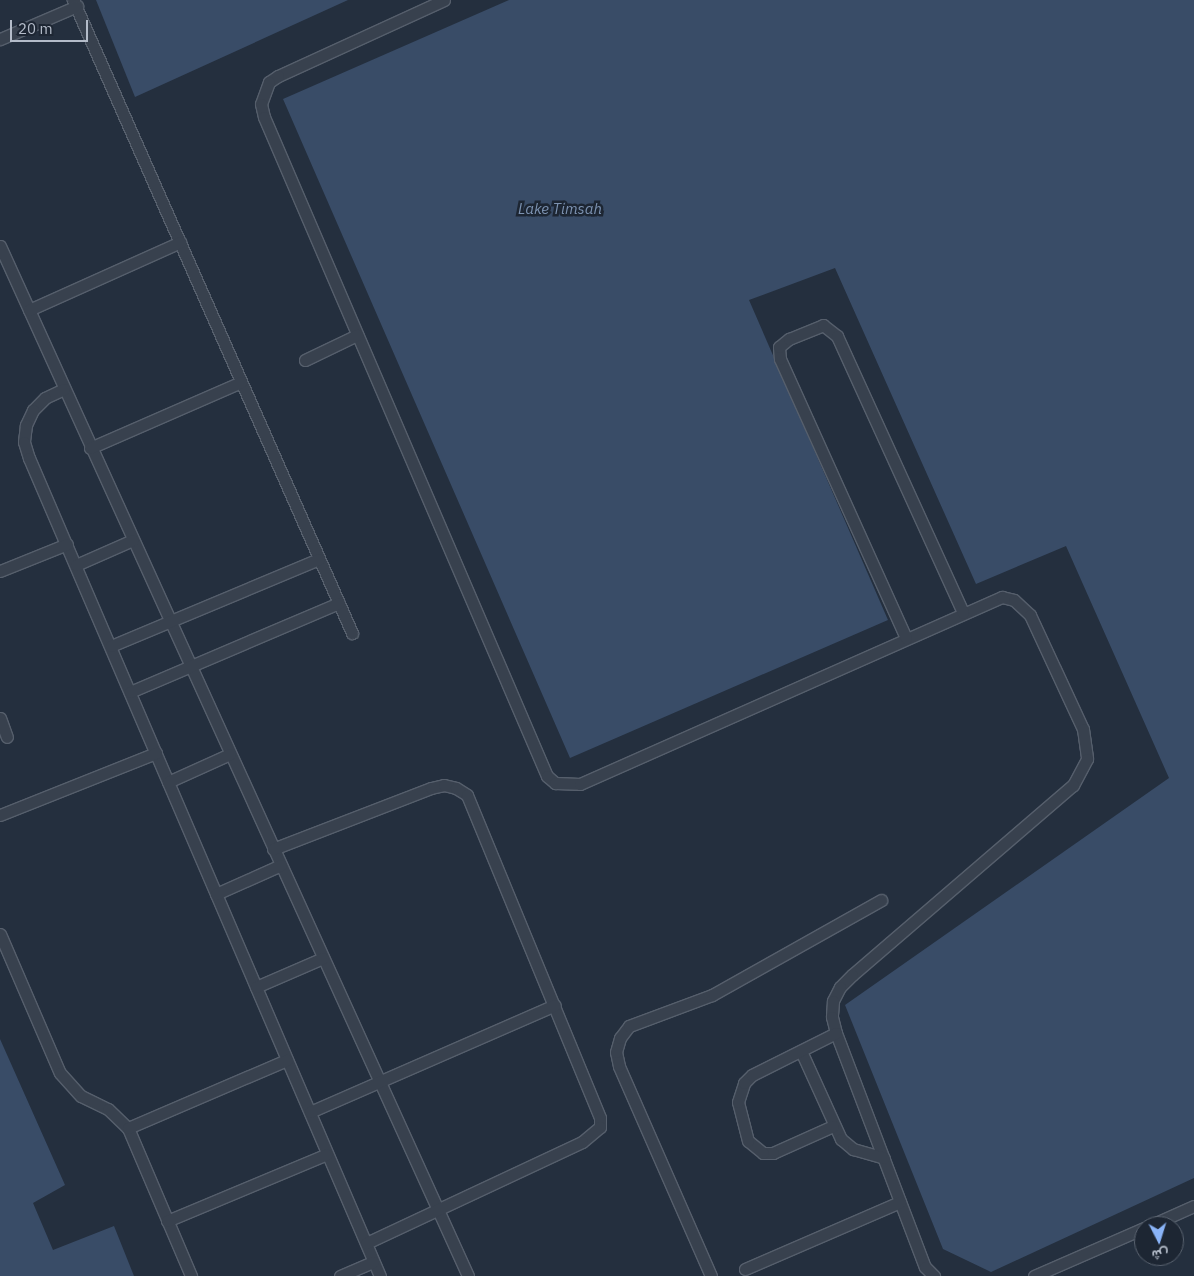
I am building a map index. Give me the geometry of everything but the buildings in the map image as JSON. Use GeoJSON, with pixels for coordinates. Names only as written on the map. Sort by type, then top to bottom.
{"type":"FeatureCollection","features":[{"type":"Feature","properties":{"kind":"lane"},"geometry":{"type":"LineString","coordinates":[[444,0],[278,76],[269,82],[263,93],[264,117],[540,764],[555,783],[580,784],[1002,597],[1025,607],[1083,729],[1087,759],[1073,785],[840,987],[834,1001],[832,1017],[836,1033],[925,1267],[934,1276]]}},
{"type":"Feature","properties":{"kind":"lane"},"geometry":{"type":"LineString","coordinates":[[0,39],[75,3],[352,633]]}},
{"type":"Feature","properties":{"kind":"lane"},"geometry":{"type":"LineString","coordinates":[[29,310],[180,242]]}},
{"type":"Feature","properties":{"kind":"lane"},"geometry":{"type":"LineString","coordinates":[[0,246],[90,448],[468,1276]]}},
{"type":"Feature","properties":{"kind":"lane"},"geometry":{"type":"LineString","coordinates":[[906,638],[780,359],[779,347],[783,341],[810,329],[823,326],[837,336],[963,613]]}},
{"type":"Feature","properties":{"kind":"lane"},"geometry":{"type":"LineString","coordinates":[[305,360],[357,335]]}},
{"type":"Feature","properties":{"kind":"lane"},"geometry":{"type":"LineString","coordinates":[[90,448],[241,382]]}},
{"type":"Feature","properties":{"kind":"lane"},"geometry":{"type":"LineString","coordinates":[[64,389],[45,398],[33,410],[26,425],[24,442],[380,1276]]}},
{"type":"Feature","properties":{"kind":"lane"},"geometry":{"type":"LineString","coordinates":[[76,565],[133,540]]}},
{"type":"Feature","properties":{"kind":"lane"},"geometry":{"type":"LineString","coordinates":[[0,571],[67,544]]}},
{"type":"Feature","properties":{"kind":"lane"},"geometry":{"type":"LineString","coordinates":[[111,646],[319,559]]}},
{"type":"Feature","properties":{"kind":"lane"},"geometry":{"type":"LineString","coordinates":[[130,692],[339,603]]}},
{"type":"Feature","properties":{"kind":"lane"},"geometry":{"type":"LineString","coordinates":[[0,718],[7,737]]}},
{"type":"Feature","properties":{"kind":"lane"},"geometry":{"type":"LineString","coordinates":[[0,815],[156,753]]}},
{"type":"Feature","properties":{"kind":"lane"},"geometry":{"type":"LineString","coordinates":[[168,782],[230,754]]}},
{"type":"Feature","properties":{"kind":"lane"},"geometry":{"type":"LineString","coordinates":[[273,849],[431,788],[444,786],[456,788],[467,795],[474,806],[596,1106],[600,1127],[582,1142],[366,1243]]}},
{"type":"Feature","properties":{"kind":"lane"},"geometry":{"type":"LineString","coordinates":[[216,894],[280,865]]}},
{"type":"Feature","properties":{"kind":"lane"},"geometry":{"type":"LineString","coordinates":[[711,1276],[620,1066],[616,1052],[620,1038],[629,1026],[712,995],[881,900]]}},
{"type":"Feature","properties":{"kind":"lane"},"geometry":{"type":"LineString","coordinates":[[0,934],[60,1073],[81,1096],[108,1109],[128,1128],[191,1276]]}},
{"type":"Feature","properties":{"kind":"lane"},"geometry":{"type":"LineString","coordinates":[[256,987],[323,958]]}},
{"type":"Feature","properties":{"kind":"lane"},"geometry":{"type":"LineString","coordinates":[[310,1112],[556,1005]]}},
{"type":"Feature","properties":{"kind":"lane"},"geometry":{"type":"LineString","coordinates":[[833,1126],[773,1153],[763,1153],[748,1141],[738,1102],[744,1082],[752,1075],[836,1033]]}},
{"type":"Feature","properties":{"kind":"lane"},"geometry":{"type":"LineString","coordinates":[[801,1051],[833,1126],[854,1149],[884,1158]]}},
{"type":"Feature","properties":{"kind":"lane"},"geometry":{"type":"LineString","coordinates":[[128,1128],[287,1060]]}},
{"type":"Feature","properties":{"kind":"lane"},"geometry":{"type":"LineString","coordinates":[[167,1221],[327,1154]]}},
{"type":"Feature","properties":{"kind":"lane"},"geometry":{"type":"LineString","coordinates":[[744,1270],[900,1202]]}},
{"type":"Feature","properties":{"kind":"lane"},"geometry":{"type":"LineString","coordinates":[[1172,1216],[1194,1206]]}},
{"type":"Feature","properties":{"kind":"lane"},"geometry":{"type":"LineString","coordinates":[[1034,1276],[1134,1232]]}},
{"type":"Feature","properties":{"kind":"lane"},"geometry":{"type":"LineString","coordinates":[[340,1276],[374,1262]]}},
{"type":"Feature","properties":{"kind":"water"},"geometry":{"type":"Polygon","coordinates":[[[96,0],[348,0],[135,97],[96,0]]]}},
{"type":"Feature","properties":{"kind":"water","name":"Lake Timsah"},"geometry":{"type":"Polygon","coordinates":[[[509,0],[1194,0],[1194,1178],[991,1272],[943,1249],[845,1005],[1169,778],[1066,546],[976,584],[835,268],[749,300],[888,620],[570,758],[283,99],[509,0]]]}},
{"type":"Feature","properties":{"kind":"water"},"geometry":{"type":"Polygon","coordinates":[[[0,1039],[65,1185],[33,1203],[53,1250],[114,1226],[134,1276],[0,1276],[0,1039]]]}}]}
